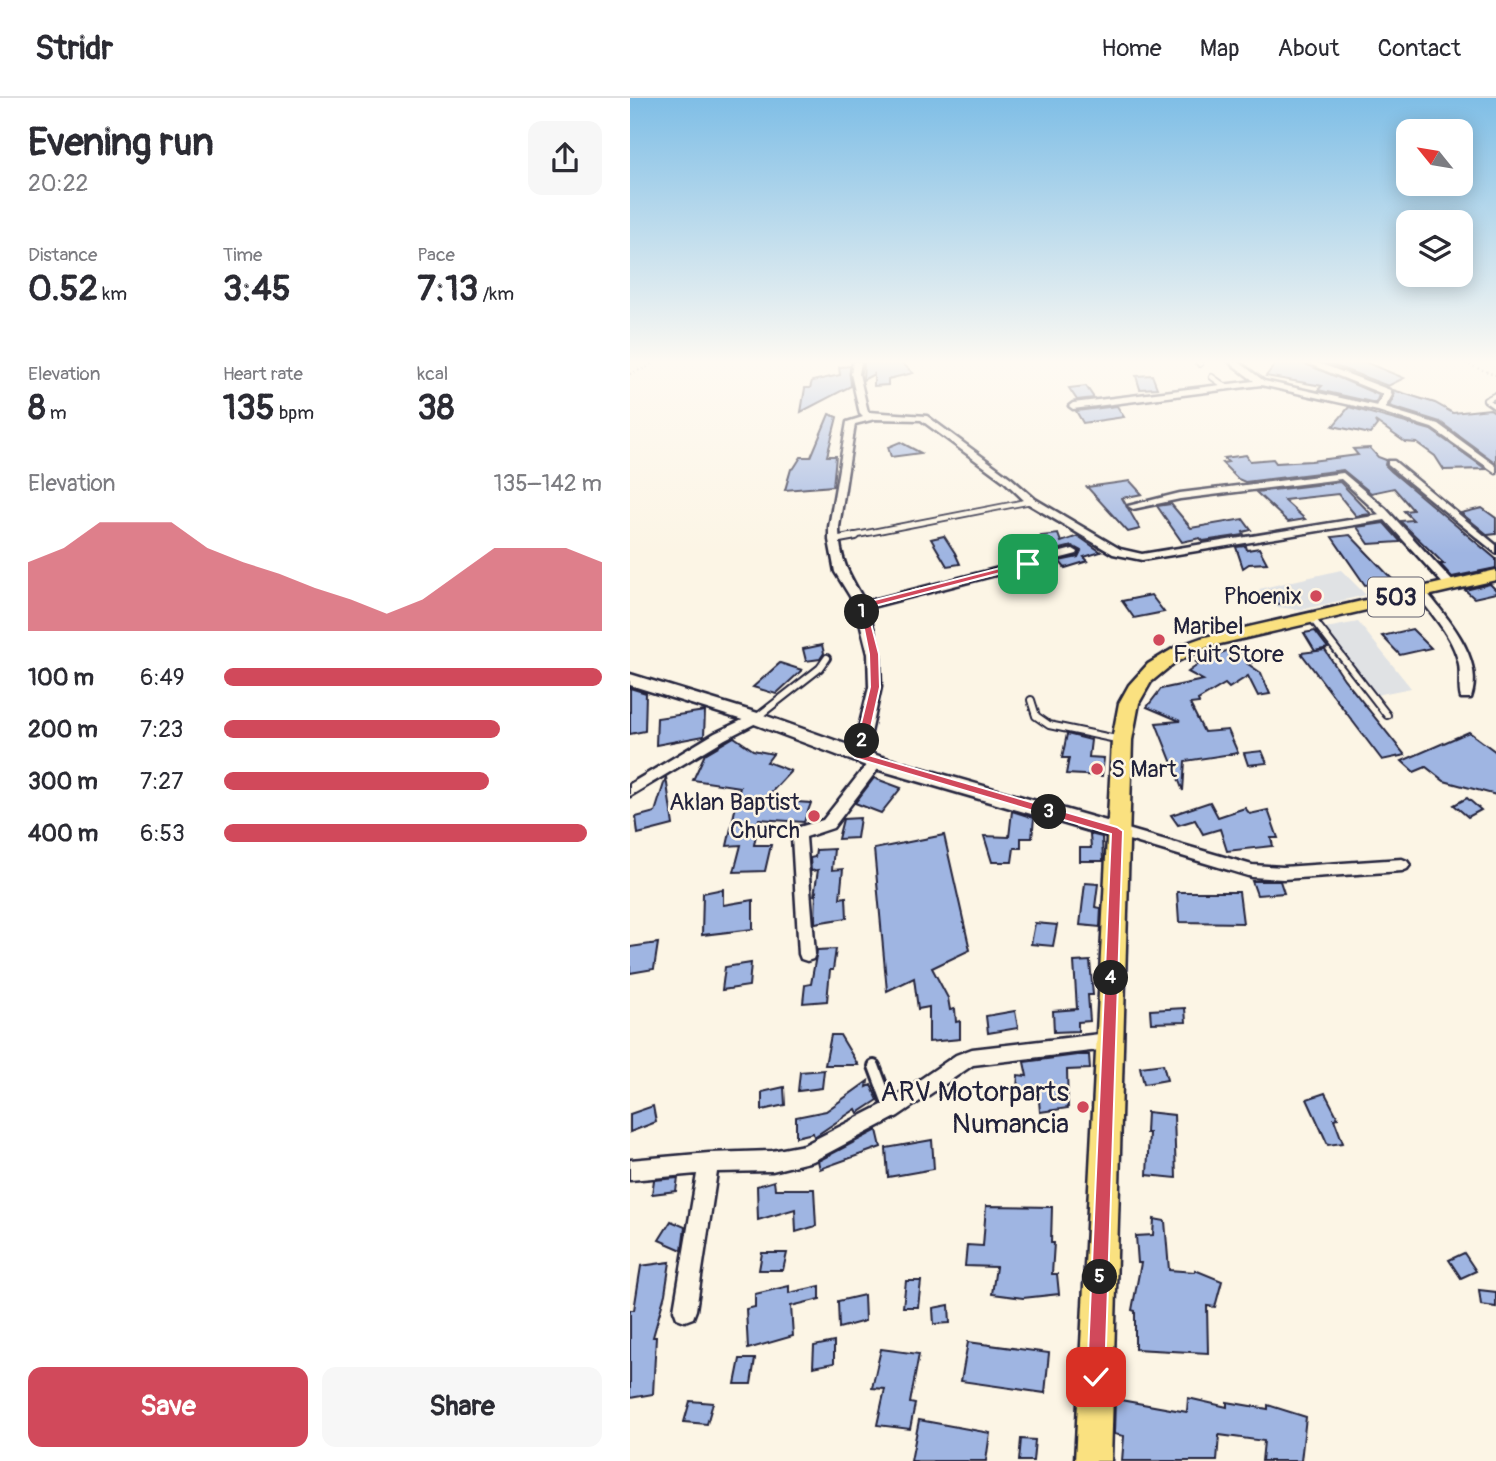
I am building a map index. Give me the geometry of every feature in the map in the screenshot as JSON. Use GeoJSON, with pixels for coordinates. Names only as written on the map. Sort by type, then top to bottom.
{"type":"FeatureCollection","features":[{"type":"Feature","properties":{"kind":"main road","name":"503"},"geometry":{"type":"LineString","coordinates":[[1093,1461],[1117,831],[1126,707],[1142,679],[1157,666],[1185,650],[1229,635],[1496,575]]}},
{"type":"Feature","properties":{"kind":"street"},"geometry":{"type":"LineString","coordinates":[[807,954],[799,837],[801,832],[828,824],[835,817],[867,759],[875,687],[874,654],[862,606],[841,572],[834,540],[850,426]]}},
{"type":"Feature","properties":{"kind":"street"},"geometry":{"type":"LineString","coordinates":[[934,426],[1008,480],[1031,501],[1117,552],[1130,556],[1168,553],[1387,517]]}},
{"type":"Feature","properties":{"kind":"street"},"geometry":{"type":"LineString","coordinates":[[1432,426],[1446,431],[1496,470]]}},
{"type":"Feature","properties":{"kind":"street"},"geometry":{"type":"LineString","coordinates":[[1391,463],[1496,550]]}},
{"type":"Feature","properties":{"kind":"street"},"geometry":{"type":"LineString","coordinates":[[1133,506],[1180,496],[1343,476],[1387,517],[1450,585]]}},
{"type":"Feature","properties":{"kind":"street"},"geometry":{"type":"LineString","coordinates":[[862,606],[1073,552]]}},
{"type":"Feature","properties":{"kind":"street"},"geometry":{"type":"LineString","coordinates":[[1421,592],[1458,641],[1466,658],[1466,695]]}},
{"type":"Feature","properties":{"kind":"street"},"geometry":{"type":"LineString","coordinates":[[630,679],[755,718],[867,759],[1252,871],[1283,873],[1402,865]]}},
{"type":"Feature","properties":{"kind":"street"},"geometry":{"type":"LineString","coordinates":[[630,791],[720,736],[755,718]]}},
{"type":"Feature","properties":{"kind":"street"},"geometry":{"type":"LineString","coordinates":[[630,1170],[772,1161],[806,1154],[891,1110],[972,1057],[1108,1041]]}},
{"type":"Feature","properties":{"kind":"street"},"geometry":{"type":"LineString","coordinates":[[685,1310],[709,1163]]}},
{"type":"Feature","properties":{"kind":"lane"},"geometry":{"type":"LineString","coordinates":[[834,540],[1031,501]]}},
{"type":"Feature","properties":{"kind":"lane"},"geometry":{"type":"LineString","coordinates":[[1303,618],[1387,715]]}},
{"type":"Feature","properties":{"kind":"lane"},"geometry":{"type":"LineString","coordinates":[[755,718],[820,668],[827,658]]}},
{"type":"Feature","properties":{"kind":"lane"},"geometry":{"type":"LineString","coordinates":[[1031,701],[1036,716],[1049,725],[1122,740]]}},
{"type":"Feature","properties":{"kind":"lane"},"geometry":{"type":"LineString","coordinates":[[874,1066],[891,1110]]}},
{"type":"Feature","properties":{"kind":"shaded area"},"geometry":{"type":"Polygon","coordinates":[[[1341,570],[1366,595],[1300,610],[1271,606],[1259,589],[1341,570]]]}},
{"type":"Feature","properties":{"kind":"shaded area"},"geometry":{"type":"Polygon","coordinates":[[[1358,622],[1411,688],[1376,695],[1326,628],[1358,622]]]}},
{"type":"Feature","properties":{"kind":"building"},"geometry":{"type":"Polygon","coordinates":[[[824,426],[835,426],[827,456],[836,456],[833,486],[785,490],[791,469],[801,457],[811,457],[824,426]]]}},
{"type":"Feature","properties":{"kind":"building"},"geometry":{"type":"Polygon","coordinates":[[[1333,426],[1377,426],[1370,434],[1333,426]]]}},
{"type":"Feature","properties":{"kind":"building"},"geometry":{"type":"Polygon","coordinates":[[[1382,426],[1415,426],[1431,430],[1486,469],[1444,470],[1435,456],[1417,443],[1405,442],[1382,426]]]}},
{"type":"Feature","properties":{"kind":"building"},"geometry":{"type":"Polygon","coordinates":[[[1445,426],[1496,426],[1496,463],[1445,426]]]}},
{"type":"Feature","properties":{"kind":"building"},"geometry":{"type":"Polygon","coordinates":[[[900,442],[921,453],[891,457],[888,447],[900,442]]]}},
{"type":"Feature","properties":{"kind":"building"},"geometry":{"type":"Polygon","coordinates":[[[1370,448],[1378,457],[1386,460],[1385,465],[1391,471],[1496,559],[1496,568],[1452,577],[1440,564],[1444,564],[1400,521],[1413,520],[1404,511],[1413,510],[1394,488],[1371,493],[1343,470],[1245,482],[1238,479],[1222,463],[1228,462],[1224,458],[1246,455],[1250,461],[1311,461],[1358,455],[1353,449],[1370,448]]]}},
{"type":"Feature","properties":{"kind":"building"},"geometry":{"type":"Polygon","coordinates":[[[1130,481],[1142,494],[1122,498],[1140,529],[1128,532],[1087,487],[1130,481]]]}},
{"type":"Feature","properties":{"kind":"building"},"geometry":{"type":"Polygon","coordinates":[[[1340,482],[1371,514],[1356,516],[1338,494],[1284,500],[1305,519],[1288,522],[1256,492],[1340,482]]]}},
{"type":"Feature","properties":{"kind":"building"},"geometry":{"type":"Polygon","coordinates":[[[1171,504],[1191,528],[1243,519],[1251,530],[1243,532],[1244,535],[1182,542],[1157,506],[1171,504]]]}},
{"type":"Feature","properties":{"kind":"building"},"geometry":{"type":"Polygon","coordinates":[[[1482,508],[1496,518],[1496,534],[1488,535],[1461,513],[1482,508]]]}},
{"type":"Feature","properties":{"kind":"building"},"geometry":{"type":"Polygon","coordinates":[[[1384,523],[1401,542],[1369,544],[1357,527],[1384,523]]]}},
{"type":"Feature","properties":{"kind":"building"},"geometry":{"type":"Polygon","coordinates":[[[1058,534],[1061,542],[1078,536],[1101,552],[1084,557],[1088,561],[1065,568],[1059,561],[1078,557],[1081,551],[1072,546],[1049,552],[1041,536],[1058,534]]]}},
{"type":"Feature","properties":{"kind":"building"},"geometry":{"type":"Polygon","coordinates":[[[1350,535],[1394,581],[1365,585],[1332,537],[1350,535]]]}},
{"type":"Feature","properties":{"kind":"building"},"geometry":{"type":"Polygon","coordinates":[[[944,536],[960,564],[947,566],[931,539],[944,536]]]}},
{"type":"Feature","properties":{"kind":"building"},"geometry":{"type":"Polygon","coordinates":[[[1246,546],[1247,550],[1259,548],[1267,563],[1249,564],[1243,568],[1236,547],[1246,546]]]}},
{"type":"Feature","properties":{"kind":"building"},"geometry":{"type":"Polygon","coordinates":[[[1490,584],[1496,593],[1474,598],[1465,590],[1490,584]]]}},
{"type":"Feature","properties":{"kind":"building"},"geometry":{"type":"Polygon","coordinates":[[[1284,591],[1290,603],[1273,604],[1267,592],[1284,591]]]}},
{"type":"Feature","properties":{"kind":"building"},"geometry":{"type":"Polygon","coordinates":[[[1151,595],[1164,612],[1134,618],[1122,601],[1151,595]]]}},
{"type":"Feature","properties":{"kind":"building"},"geometry":{"type":"Polygon","coordinates":[[[1412,629],[1431,648],[1400,655],[1382,636],[1412,629]]]}},
{"type":"Feature","properties":{"kind":"building"},"geometry":{"type":"Polygon","coordinates":[[[1315,631],[1328,648],[1315,651],[1304,633],[1315,631]]]}},
{"type":"Feature","properties":{"kind":"building"},"geometry":{"type":"Polygon","coordinates":[[[822,645],[824,653],[820,659],[806,661],[803,649],[822,645]]]}},
{"type":"Feature","properties":{"kind":"building"},"geometry":{"type":"Polygon","coordinates":[[[1237,647],[1256,661],[1248,664],[1261,673],[1270,694],[1258,696],[1248,676],[1229,688],[1225,684],[1198,700],[1199,703],[1190,704],[1204,732],[1228,730],[1238,753],[1185,761],[1183,791],[1156,723],[1180,721],[1147,707],[1161,689],[1203,680],[1188,672],[1199,664],[1196,662],[1237,647]]]}},
{"type":"Feature","properties":{"kind":"building"},"geometry":{"type":"Polygon","coordinates":[[[1325,650],[1344,679],[1405,755],[1382,760],[1301,653],[1325,650]]]}},
{"type":"Feature","properties":{"kind":"building"},"geometry":{"type":"Polygon","coordinates":[[[780,663],[802,670],[776,694],[753,687],[780,663]]]}},
{"type":"Feature","properties":{"kind":"building"},"geometry":{"type":"Polygon","coordinates":[[[630,688],[646,693],[645,731],[630,734],[630,688]]]}},
{"type":"Feature","properties":{"kind":"building"},"geometry":{"type":"Polygon","coordinates":[[[705,711],[704,736],[656,745],[657,718],[705,711]]]}},
{"type":"Feature","properties":{"kind":"building"},"geometry":{"type":"Polygon","coordinates":[[[1469,732],[1496,752],[1496,795],[1444,781],[1426,767],[1414,772],[1402,761],[1469,732]]]}},
{"type":"Feature","properties":{"kind":"building"},"geometry":{"type":"Polygon","coordinates":[[[1067,734],[1091,740],[1089,757],[1104,758],[1102,776],[1066,774],[1069,758],[1062,758],[1067,734]]]}},
{"type":"Feature","properties":{"kind":"building"},"geometry":{"type":"Polygon","coordinates":[[[734,737],[753,750],[773,754],[767,762],[791,771],[764,800],[811,803],[804,822],[759,819],[754,845],[771,845],[765,871],[734,872],[741,845],[727,846],[740,787],[693,780],[705,754],[734,737]]]}},
{"type":"Feature","properties":{"kind":"building"},"geometry":{"type":"Polygon","coordinates":[[[1262,751],[1267,763],[1248,765],[1244,753],[1262,751]]]}},
{"type":"Feature","properties":{"kind":"building"},"geometry":{"type":"Polygon","coordinates":[[[666,777],[673,825],[638,834],[636,817],[655,812],[666,777]]]}},
{"type":"Feature","properties":{"kind":"building"},"geometry":{"type":"Polygon","coordinates":[[[874,778],[901,788],[881,813],[855,803],[874,778]]]}},
{"type":"Feature","properties":{"kind":"building"},"geometry":{"type":"Polygon","coordinates":[[[1467,798],[1481,810],[1468,817],[1454,805],[1467,798]]]}},
{"type":"Feature","properties":{"kind":"building"},"geometry":{"type":"Polygon","coordinates":[[[1210,802],[1218,817],[1245,808],[1250,814],[1268,810],[1278,838],[1271,838],[1273,846],[1227,851],[1220,829],[1203,834],[1195,820],[1178,825],[1171,815],[1210,802]]]}},
{"type":"Feature","properties":{"kind":"building"},"geometry":{"type":"Polygon","coordinates":[[[1012,811],[1034,818],[1032,838],[1021,838],[1021,848],[1014,848],[1012,862],[992,862],[984,836],[1009,837],[1012,811]]]}},
{"type":"Feature","properties":{"kind":"building"},"geometry":{"type":"Polygon","coordinates":[[[860,818],[857,838],[838,839],[843,819],[860,818]]]}},
{"type":"Feature","properties":{"kind":"building"},"geometry":{"type":"Polygon","coordinates":[[[1090,834],[1102,837],[1103,861],[1080,861],[1080,848],[1091,848],[1090,834]]]}},
{"type":"Feature","properties":{"kind":"building"},"geometry":{"type":"Polygon","coordinates":[[[944,835],[970,950],[932,968],[948,998],[950,1010],[955,1009],[956,1022],[960,1021],[960,1039],[929,1042],[929,1007],[918,1009],[914,978],[887,991],[874,849],[944,835]]]}},
{"type":"Feature","properties":{"kind":"building"},"geometry":{"type":"Polygon","coordinates":[[[834,849],[832,870],[843,869],[840,898],[846,897],[847,918],[815,923],[816,893],[814,896],[818,870],[811,871],[810,858],[815,857],[816,850],[834,849]]]}},
{"type":"Feature","properties":{"kind":"building"},"geometry":{"type":"Polygon","coordinates":[[[1252,881],[1280,881],[1284,893],[1257,895],[1252,881]]]}},
{"type":"Feature","properties":{"kind":"building"},"geometry":{"type":"Polygon","coordinates":[[[1085,883],[1098,884],[1095,907],[1101,908],[1100,927],[1080,925],[1085,883]]]}},
{"type":"Feature","properties":{"kind":"building"},"geometry":{"type":"Polygon","coordinates":[[[723,889],[723,905],[753,900],[753,929],[702,935],[703,893],[723,889]]]}},
{"type":"Feature","properties":{"kind":"building"},"geometry":{"type":"Polygon","coordinates":[[[1177,892],[1239,892],[1243,923],[1179,922],[1177,892]]]}},
{"type":"Feature","properties":{"kind":"building"},"geometry":{"type":"Polygon","coordinates":[[[1035,923],[1057,925],[1053,946],[1031,944],[1035,923]]]}},
{"type":"Feature","properties":{"kind":"building"},"geometry":{"type":"Polygon","coordinates":[[[658,943],[654,969],[630,973],[630,947],[658,943]]]}},
{"type":"Feature","properties":{"kind":"building"},"geometry":{"type":"Polygon","coordinates":[[[836,949],[833,970],[830,970],[827,1001],[803,1003],[805,985],[811,984],[817,950],[836,949]]]}},
{"type":"Feature","properties":{"kind":"building"},"geometry":{"type":"Polygon","coordinates":[[[1090,961],[1093,995],[1088,995],[1090,1021],[1078,1022],[1078,1031],[1054,1032],[1053,1011],[1077,1009],[1074,962],[1090,961]]]}},
{"type":"Feature","properties":{"kind":"building"},"geometry":{"type":"Polygon","coordinates":[[[751,963],[749,986],[722,990],[725,967],[751,963]]]}},
{"type":"Feature","properties":{"kind":"building"},"geometry":{"type":"Polygon","coordinates":[[[1185,1008],[1186,1022],[1151,1023],[1150,1010],[1185,1008]]]}},
{"type":"Feature","properties":{"kind":"building"},"geometry":{"type":"Polygon","coordinates":[[[1015,1011],[1018,1028],[988,1033],[986,1016],[1015,1011]]]}},
{"type":"Feature","properties":{"kind":"building"},"geometry":{"type":"Polygon","coordinates":[[[831,1035],[840,1035],[858,1065],[825,1065],[831,1035]]]}},
{"type":"Feature","properties":{"kind":"building"},"geometry":{"type":"Polygon","coordinates":[[[1089,1055],[1090,1069],[1067,1070],[1068,1108],[1040,1112],[1038,1089],[1017,1089],[1018,1075],[1027,1076],[1024,1062],[1089,1055]]]}},
{"type":"Feature","properties":{"kind":"building"},"geometry":{"type":"Polygon","coordinates":[[[1163,1064],[1167,1080],[1144,1084],[1140,1067],[1163,1064]]]}},
{"type":"Feature","properties":{"kind":"building"},"geometry":{"type":"Polygon","coordinates":[[[824,1070],[822,1088],[798,1091],[800,1072],[824,1070]]]}},
{"type":"Feature","properties":{"kind":"building"},"geometry":{"type":"Polygon","coordinates":[[[868,1081],[867,1087],[871,1085],[878,1100],[858,1113],[856,1109],[814,1137],[813,1133],[796,1137],[796,1117],[826,1111],[868,1081]]]}},
{"type":"Feature","properties":{"kind":"building"},"geometry":{"type":"Polygon","coordinates":[[[784,1087],[785,1105],[762,1110],[762,1092],[784,1087]]]}},
{"type":"Feature","properties":{"kind":"building"},"geometry":{"type":"Polygon","coordinates":[[[1325,1093],[1338,1118],[1334,1119],[1343,1143],[1328,1145],[1307,1099],[1325,1093]]]}},
{"type":"Feature","properties":{"kind":"building"},"geometry":{"type":"Polygon","coordinates":[[[653,1106],[656,1122],[630,1132],[630,1114],[653,1106]]]}},
{"type":"Feature","properties":{"kind":"building"},"geometry":{"type":"Polygon","coordinates":[[[1147,1112],[1174,1115],[1176,1178],[1147,1175],[1147,1112]]]}},
{"type":"Feature","properties":{"kind":"building"},"geometry":{"type":"Polygon","coordinates":[[[877,1130],[881,1147],[820,1169],[818,1161],[877,1130]]]}},
{"type":"Feature","properties":{"kind":"building"},"geometry":{"type":"Polygon","coordinates":[[[932,1140],[934,1169],[888,1177],[886,1148],[932,1140]]]}},
{"type":"Feature","properties":{"kind":"building"},"geometry":{"type":"Polygon","coordinates":[[[678,1178],[676,1191],[652,1194],[654,1180],[678,1178]]]}},
{"type":"Feature","properties":{"kind":"building"},"geometry":{"type":"Polygon","coordinates":[[[774,1181],[775,1189],[814,1189],[816,1226],[796,1232],[795,1209],[758,1220],[757,1186],[774,1181]]]}},
{"type":"Feature","properties":{"kind":"building"},"geometry":{"type":"Polygon","coordinates":[[[986,1206],[1052,1207],[1052,1274],[1057,1274],[1059,1294],[1023,1298],[992,1294],[996,1267],[965,1266],[967,1245],[983,1246],[986,1206]]]}},
{"type":"Feature","properties":{"kind":"building"},"geometry":{"type":"Polygon","coordinates":[[[1154,1219],[1165,1221],[1169,1270],[1195,1270],[1222,1281],[1215,1307],[1207,1306],[1208,1353],[1135,1349],[1135,1311],[1132,1310],[1141,1263],[1138,1263],[1136,1236],[1153,1235],[1154,1219]]]}},
{"type":"Feature","properties":{"kind":"building"},"geometry":{"type":"Polygon","coordinates":[[[671,1221],[685,1227],[682,1250],[659,1240],[671,1221]]]}},
{"type":"Feature","properties":{"kind":"building"},"geometry":{"type":"Polygon","coordinates":[[[762,1253],[787,1253],[783,1270],[759,1270],[762,1253]]]}},
{"type":"Feature","properties":{"kind":"building"},"geometry":{"type":"Polygon","coordinates":[[[1464,1253],[1476,1271],[1461,1278],[1449,1260],[1464,1253]]]}},
{"type":"Feature","properties":{"kind":"building"},"geometry":{"type":"Polygon","coordinates":[[[670,1262],[665,1294],[653,1337],[656,1337],[653,1394],[630,1398],[630,1310],[634,1310],[641,1266],[670,1262]]]}},
{"type":"Feature","properties":{"kind":"building"},"geometry":{"type":"Polygon","coordinates":[[[906,1281],[921,1281],[918,1307],[903,1307],[906,1281]]]}},
{"type":"Feature","properties":{"kind":"building"},"geometry":{"type":"Polygon","coordinates":[[[789,1286],[789,1293],[820,1286],[820,1299],[791,1306],[793,1336],[748,1349],[746,1309],[755,1307],[755,1294],[789,1286]]]}},
{"type":"Feature","properties":{"kind":"building"},"geometry":{"type":"Polygon","coordinates":[[[1479,1290],[1496,1292],[1496,1307],[1481,1305],[1479,1290]]]}},
{"type":"Feature","properties":{"kind":"building"},"geometry":{"type":"Polygon","coordinates":[[[864,1295],[865,1321],[839,1328],[838,1301],[864,1295]]]}},
{"type":"Feature","properties":{"kind":"building"},"geometry":{"type":"Polygon","coordinates":[[[949,1305],[950,1323],[934,1324],[933,1308],[949,1305]]]}},
{"type":"Feature","properties":{"kind":"building"},"geometry":{"type":"Polygon","coordinates":[[[834,1342],[834,1363],[813,1367],[814,1346],[834,1342]]]}},
{"type":"Feature","properties":{"kind":"building"},"geometry":{"type":"Polygon","coordinates":[[[968,1342],[1049,1353],[1045,1393],[961,1381],[968,1342]]]}},
{"type":"Feature","properties":{"kind":"building"},"geometry":{"type":"Polygon","coordinates":[[[881,1349],[919,1354],[910,1403],[915,1404],[910,1429],[877,1425],[885,1389],[872,1388],[881,1349]]]}},
{"type":"Feature","properties":{"kind":"building"},"geometry":{"type":"Polygon","coordinates":[[[740,1359],[755,1359],[751,1384],[735,1384],[740,1359]]]}},
{"type":"Feature","properties":{"kind":"building"},"geometry":{"type":"Polygon","coordinates":[[[1188,1398],[1227,1407],[1227,1402],[1268,1409],[1268,1405],[1306,1417],[1301,1461],[1262,1461],[1264,1441],[1219,1435],[1217,1461],[1122,1461],[1124,1436],[1114,1434],[1115,1399],[1187,1412],[1188,1398]]]}},
{"type":"Feature","properties":{"kind":"building"},"geometry":{"type":"Polygon","coordinates":[[[690,1401],[713,1403],[707,1424],[684,1422],[690,1401]]]}},
{"type":"Feature","properties":{"kind":"building"},"geometry":{"type":"Polygon","coordinates":[[[919,1420],[990,1433],[986,1461],[911,1461],[919,1420]]]}},
{"type":"Feature","properties":{"kind":"building"},"geometry":{"type":"Polygon","coordinates":[[[1021,1439],[1035,1440],[1033,1461],[1019,1461],[1021,1439]]]}},
{"type":"Feature","properties":{"kind":"place","name":"Phoenix"},"geometry":{"type":"Point","coordinates":[1316,596]}},
{"type":"Feature","properties":{"kind":"place","name":"Maribel Fruit Store"},"geometry":{"type":"Point","coordinates":[1159,640]}},
{"type":"Feature","properties":{"kind":"place","name":"S Mart"},"geometry":{"type":"Point","coordinates":[1097,769]}},
{"type":"Feature","properties":{"kind":"place","name":"Aklan Baptist Church"},"geometry":{"type":"Point","coordinates":[814,816]}},
{"type":"Feature","properties":{"kind":"place","name":"ARV Motorparts Numancia"},"geometry":{"type":"Point","coordinates":[1083,1107]}},
{"type":"Feature","properties":{"kind":"route"},"geometry":{"type":"LineString","coordinates":[[1028,564],[862,606],[874,654],[875,687],[859,756],[1117,831],[1096,1377]]}}]}
